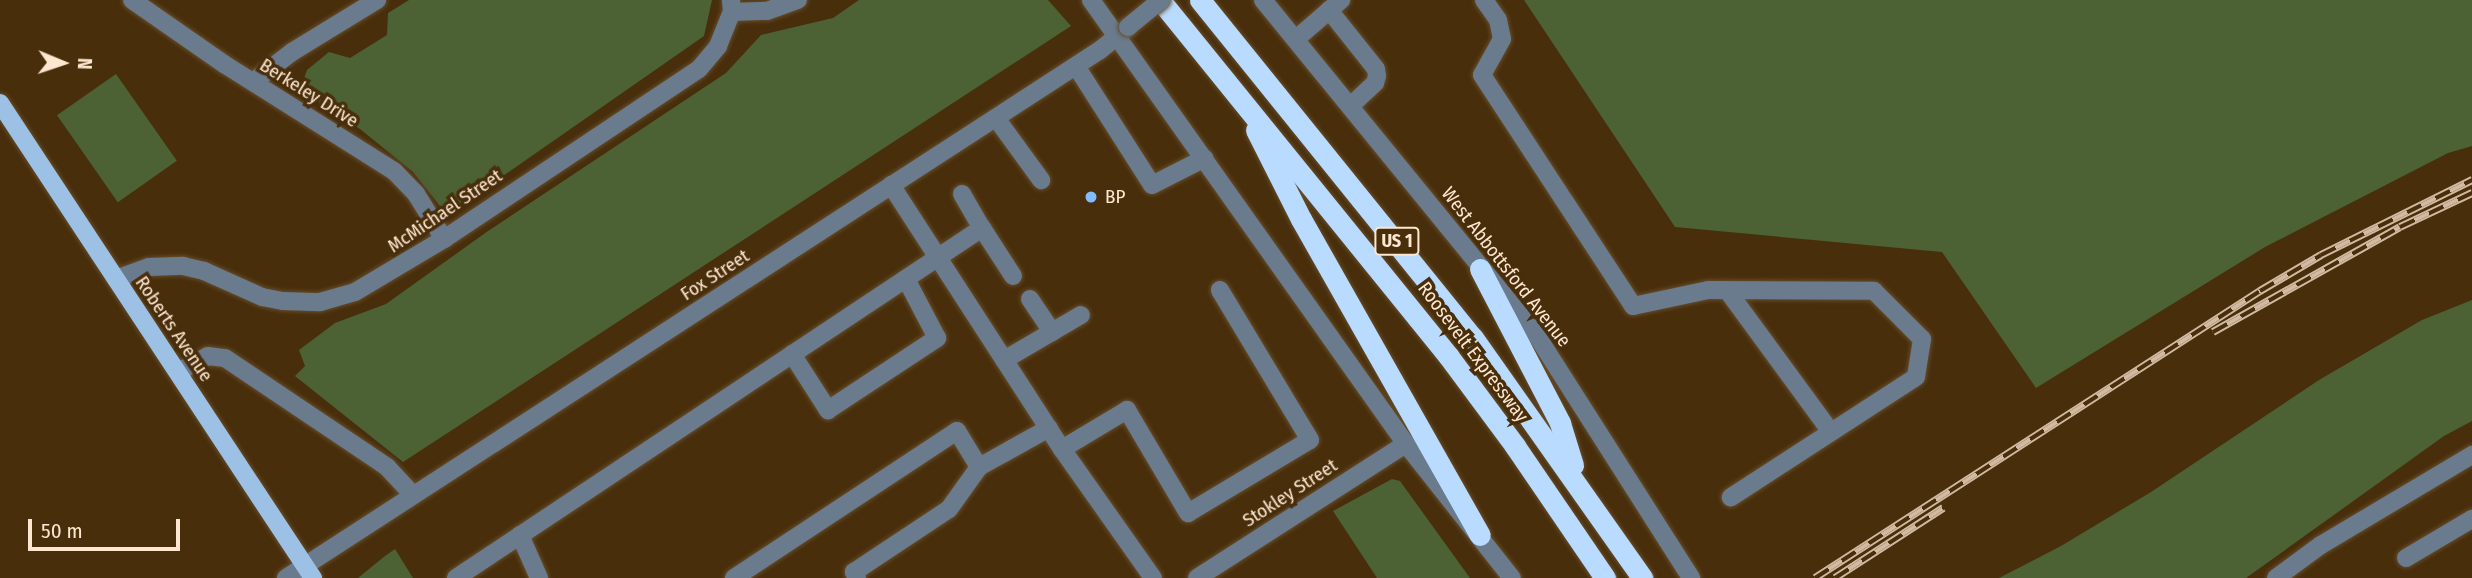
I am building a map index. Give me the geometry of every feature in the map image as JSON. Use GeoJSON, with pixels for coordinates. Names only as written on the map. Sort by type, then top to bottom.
{"type":"FeatureCollection","features":[{"type":"Feature","properties":{"kind":"highway","name":"Roosevelt Expressway"},"geometry":{"type":"LineString","coordinates":[[1160,0],[1457,368],[1516,446],[1605,578]]}},
{"type":"Feature","properties":{"kind":"highway","name":"Roosevelt Expressway"},"geometry":{"type":"LineString","coordinates":[[1200,0],[1458,318],[1581,486],[1642,578]]}},
{"type":"Feature","properties":{"kind":"highway"},"geometry":{"type":"LineString","coordinates":[[1238,94],[1301,219],[1480,535]]}},
{"type":"Feature","properties":{"kind":"highway"},"geometry":{"type":"LineString","coordinates":[[1480,269],[1560,423],[1581,486]]}},
{"type":"Feature","properties":{"kind":"main road","name":"Roberts Avenue"},"geometry":{"type":"LineString","coordinates":[[0,103],[309,572]]}},
{"type":"Feature","properties":{"kind":"street","name":"Berkeley Drive"},"geometry":{"type":"LineString","coordinates":[[132,0],[253,82],[394,171],[416,194],[444,239]]}},
{"type":"Feature","properties":{"kind":"street"},"geometry":{"type":"LineString","coordinates":[[253,82],[292,52],[377,0]]}},
{"type":"Feature","properties":{"kind":"street"},"geometry":{"type":"LineString","coordinates":[[731,6],[767,11],[798,0]]}},
{"type":"Feature","properties":{"kind":"street"},"geometry":{"type":"LineString","coordinates":[[1091,0],[1123,31],[1205,158],[1406,443],[1512,578]]}},
{"type":"Feature","properties":{"kind":"street","name":"Fox Street"},"geometry":{"type":"LineString","coordinates":[[286,578],[309,572],[413,495],[1076,66],[1160,0]]}},
{"type":"Feature","properties":{"kind":"street","name":"West Abbottsford Avenue"},"geometry":{"type":"LineString","coordinates":[[1263,0],[1537,337],[1691,578]]}},
{"type":"Feature","properties":{"kind":"street"},"geometry":{"type":"LineString","coordinates":[[1484,0],[1498,20],[1502,39],[1482,75],[1633,306],[1708,290],[1874,291],[1922,339],[1916,377],[1731,497]]}},
{"type":"Feature","properties":{"kind":"street"},"geometry":{"type":"LineString","coordinates":[[1296,38],[1335,5],[1376,69],[1375,83],[1351,106]]}},
{"type":"Feature","properties":{"kind":"street","name":"McMichael Street"},"geometry":{"type":"LineString","coordinates":[[116,279],[149,267],[183,266],[204,271],[262,297],[320,302],[374,283],[699,69],[718,46],[731,6]]}},
{"type":"Feature","properties":{"kind":"street"},"geometry":{"type":"LineString","coordinates":[[1076,66],[1152,185],[1205,158]]}},
{"type":"Feature","properties":{"kind":"street"},"geometry":{"type":"LineString","coordinates":[[996,118],[1041,180]]}},
{"type":"Feature","properties":{"kind":"street"},"geometry":{"type":"LineString","coordinates":[[891,186],[1062,449],[1153,578]]}},
{"type":"Feature","properties":{"kind":"street"},"geometry":{"type":"LineString","coordinates":[[962,194],[1013,275]]}},
{"type":"Feature","properties":{"kind":"street"},"geometry":{"type":"LineString","coordinates":[[456,578],[982,228]]}},
{"type":"Feature","properties":{"kind":"street"},"geometry":{"type":"LineString","coordinates":[[792,354],[828,410],[937,338],[906,279]]}},
{"type":"Feature","properties":{"kind":"street"},"geometry":{"type":"LineString","coordinates":[[1062,449],[1127,410],[1188,513],[1310,440],[1220,290]]}},
{"type":"Feature","properties":{"kind":"street"},"geometry":{"type":"LineString","coordinates":[[1727,290],[1831,432]]}},
{"type":"Feature","properties":{"kind":"street"},"geometry":{"type":"LineString","coordinates":[[1030,299],[1052,332]]}},
{"type":"Feature","properties":{"kind":"street"},"geometry":{"type":"LineString","coordinates":[[1004,360],[1081,315]]}},
{"type":"Feature","properties":{"kind":"street"},"geometry":{"type":"LineString","coordinates":[[178,372],[208,356],[225,358],[387,467],[413,495]]}},
{"type":"Feature","properties":{"kind":"street"},"geometry":{"type":"LineString","coordinates":[[852,576],[949,509],[979,467],[1049,428]]}},
{"type":"Feature","properties":{"kind":"street"},"geometry":{"type":"LineString","coordinates":[[734,578],[957,431],[979,467]]}},
{"type":"Feature","properties":{"kind":"street","name":"Stokley Street"},"geometry":{"type":"LineString","coordinates":[[1197,578],[1406,443]]}},
{"type":"Feature","properties":{"kind":"street"},"geometry":{"type":"LineString","coordinates":[[2276,578],[2321,545],[2472,455]]}},
{"type":"Feature","properties":{"kind":"street"},"geometry":{"type":"LineString","coordinates":[[2406,558],[2472,519]]}},
{"type":"Feature","properties":{"kind":"street"},"geometry":{"type":"LineString","coordinates":[[520,535],[539,578]]}},
{"type":"Feature","properties":{"kind":"green space"},"geometry":{"type":"Polygon","coordinates":[[[409,0],[712,0],[704,36],[447,215],[413,172],[360,129],[300,90],[307,70],[329,52],[350,58],[387,35],[388,13],[409,0]]]}},
{"type":"Feature","properties":{"kind":"green space"},"geometry":{"type":"Polygon","coordinates":[[[859,0],[1048,0],[1071,26],[403,462],[295,376],[305,366],[299,350],[335,323],[386,304],[488,231],[726,73],[761,35],[833,18],[859,0]]]}},
{"type":"Feature","properties":{"kind":"green space"},"geometry":{"type":"Polygon","coordinates":[[[1524,0],[2472,0],[2472,146],[2448,153],[2265,247],[2036,388],[1942,252],[1675,227],[1524,0]]]}},
{"type":"Feature","properties":{"kind":"green space"},"geometry":{"type":"Polygon","coordinates":[[[116,74],[177,161],[118,202],[57,115],[116,74]]]}},
{"type":"Feature","properties":{"kind":"green space"},"geometry":{"type":"Polygon","coordinates":[[[2472,300],[2472,421],[2444,436],[2246,578],[1999,578],[2061,546],[2151,492],[2319,380],[2422,320],[2472,300]]]}},
{"type":"Feature","properties":{"kind":"green space"},"geometry":{"type":"Polygon","coordinates":[[[1392,479],[1400,481],[1470,578],[1377,578],[1333,511],[1392,479]]]}},
{"type":"Feature","properties":{"kind":"green space"},"geometry":{"type":"Polygon","coordinates":[[[395,549],[413,578],[358,578],[385,556],[395,549]]]}},
{"type":"Feature","properties":{"kind":"railway"},"geometry":{"type":"LineString","coordinates":[[1815,578],[2260,291],[2321,255],[2472,180]]}},
{"type":"Feature","properties":{"kind":"railway"},"geometry":{"type":"LineString","coordinates":[[2213,332],[2400,227],[2472,193]]}},
{"type":"Feature","properties":{"kind":"railway"},"geometry":{"type":"LineString","coordinates":[[1835,578],[1943,508]]}},
{"type":"Feature","properties":{"kind":"place","name":"BP"},"geometry":{"type":"Point","coordinates":[1091,197]}}]}
